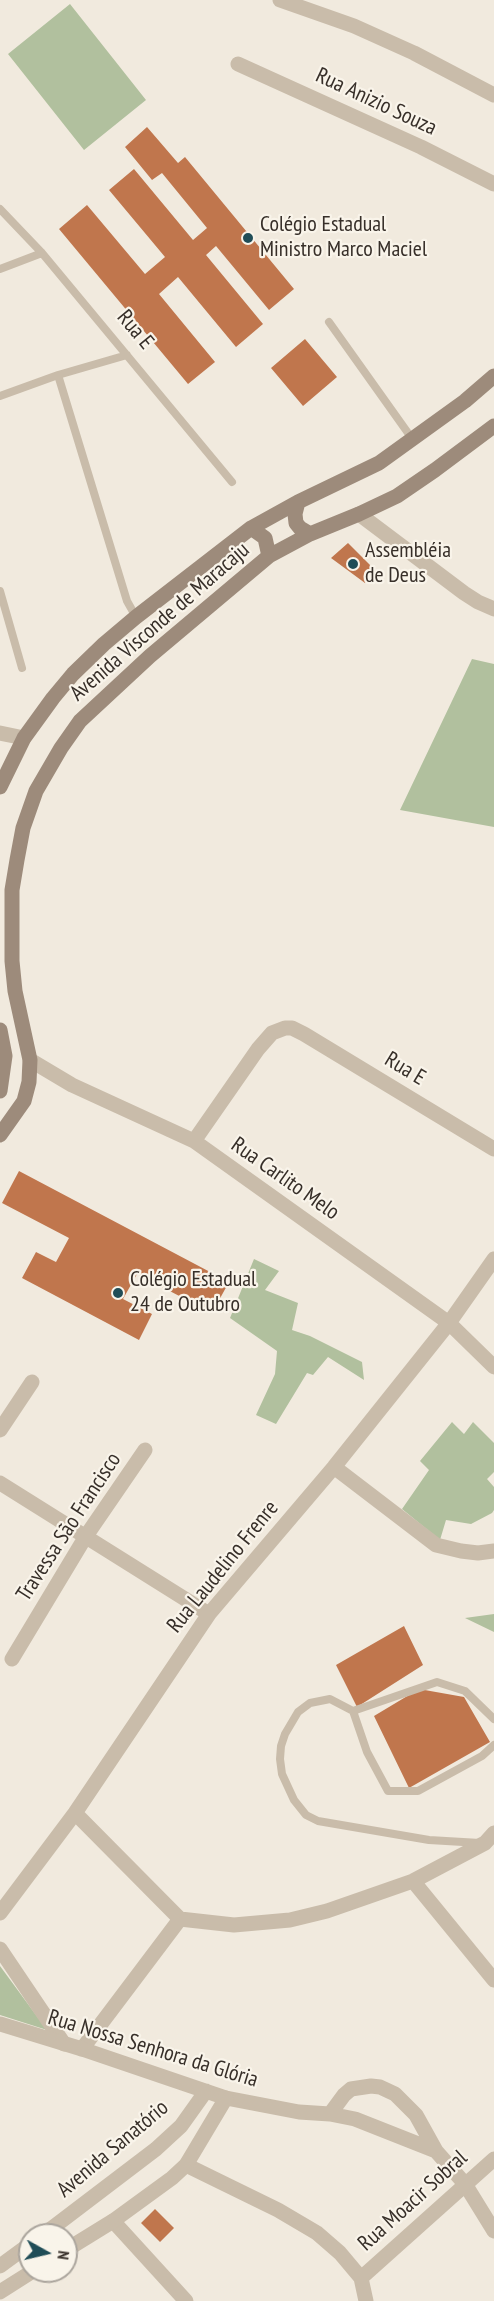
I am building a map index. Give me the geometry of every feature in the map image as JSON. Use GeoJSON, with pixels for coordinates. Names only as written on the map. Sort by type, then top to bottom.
{"type":"FeatureCollection","features":[{"type":"Feature","properties":{"kind":"main road","name":"Avenida Visconde de Maracaju"},"geometry":{"type":"LineString","coordinates":[[1,780],[24,738],[73,674],[136,617],[251,528],[298,502],[379,463],[465,401],[494,376]]}},
{"type":"Feature","properties":{"kind":"main road","name":"Avenida Visconde de Maracaju"},"geometry":{"type":"LineString","coordinates":[[0,1135],[27,1096],[30,1060],[15,991],[12,961],[12,890],[23,828],[36,791],[48,767],[80,721],[150,656],[269,556],[310,534],[359,514],[405,491],[491,434]]}},
{"type":"Feature","properties":{"kind":"main road"},"geometry":{"type":"LineString","coordinates":[[298,502],[296,522],[310,534]]}},
{"type":"Feature","properties":{"kind":"main road"},"geometry":{"type":"LineString","coordinates":[[251,528],[265,538],[269,556]]}},
{"type":"Feature","properties":{"kind":"main road"},"geometry":{"type":"LineString","coordinates":[[0,1030],[5,1056],[0,1091]]}},
{"type":"Feature","properties":{"kind":"street"},"geometry":{"type":"LineString","coordinates":[[280,0],[354,26],[414,53],[494,95]]}},
{"type":"Feature","properties":{"kind":"street","name":"Rua Anizio Souza"},"geometry":{"type":"LineString","coordinates":[[238,64],[421,147],[494,184]]}},
{"type":"Feature","properties":{"kind":"street"},"geometry":{"type":"LineString","coordinates":[[359,514],[478,602],[494,609]]}},
{"type":"Feature","properties":{"kind":"street"},"geometry":{"type":"LineString","coordinates":[[0,733],[24,738]]}},
{"type":"Feature","properties":{"kind":"street","name":"Rua E"},"geometry":{"type":"LineString","coordinates":[[194,1141],[268,1036],[278,1029],[292,1028],[494,1149]]}},
{"type":"Feature","properties":{"kind":"street","name":"Rua Carlito Melo"},"geometry":{"type":"LineString","coordinates":[[30,1060],[72,1085],[194,1141],[449,1323],[494,1367]]}},
{"type":"Feature","properties":{"kind":"street","name":"Rua Laudelino Frenre"},"geometry":{"type":"LineString","coordinates":[[0,1913],[75,1813],[208,1614],[334,1467],[449,1323],[494,1259]]}},
{"type":"Feature","properties":{"kind":"street"},"geometry":{"type":"LineString","coordinates":[[0,1430],[32,1382]]}},
{"type":"Feature","properties":{"kind":"street","name":"Travessa São Francisco"},"geometry":{"type":"LineString","coordinates":[[12,1659],[86,1536],[145,1450]]}},
{"type":"Feature","properties":{"kind":"street"},"geometry":{"type":"LineString","coordinates":[[334,1467],[436,1545],[469,1552],[494,1551]]}},
{"type":"Feature","properties":{"kind":"street"},"geometry":{"type":"LineString","coordinates":[[0,1483],[208,1614]]}},
{"type":"Feature","properties":{"kind":"street"},"geometry":{"type":"LineString","coordinates":[[75,1813],[180,1919],[234,1924],[290,1920],[327,1911],[413,1881],[491,1842]]}},
{"type":"Feature","properties":{"kind":"street"},"geometry":{"type":"LineString","coordinates":[[413,1881],[494,1980]]}},
{"type":"Feature","properties":{"kind":"street"},"geometry":{"type":"LineString","coordinates":[[82,2049],[180,1919]]}},
{"type":"Feature","properties":{"kind":"street"},"geometry":{"type":"LineString","coordinates":[[0,1948],[64,2044]]}},
{"type":"Feature","properties":{"kind":"street","name":"Rua Nossa Senhora da Glória"},"geometry":{"type":"LineString","coordinates":[[0,2024],[226,2098],[299,2112],[330,2114],[370,2124],[436,2151]]}},
{"type":"Feature","properties":{"kind":"street","name":"Rua Nossa Senhora da Glória"},"geometry":{"type":"LineString","coordinates":[[330,2114],[351,2089],[364,2086],[380,2087],[395,2094],[416,2115],[436,2151],[465,2184],[494,2231]]}},
{"type":"Feature","properties":{"kind":"street","name":"Avenida Sanatório"},"geometry":{"type":"LineString","coordinates":[[59,2223],[156,2149],[181,2126],[206,2091]]}},
{"type":"Feature","properties":{"kind":"street"},"geometry":{"type":"LineString","coordinates":[[78,2243],[113,2221],[186,2165],[226,2098]]}},
{"type":"Feature","properties":{"kind":"street","name":"Rua Moacir Sobral"},"geometry":{"type":"LineString","coordinates":[[362,2278],[494,2158]]}},
{"type":"Feature","properties":{"kind":"street"},"geometry":{"type":"LineString","coordinates":[[186,2165],[297,2220],[317,2233],[340,2253],[362,2278],[366,2301]]}},
{"type":"Feature","properties":{"kind":"street"},"geometry":{"type":"LineString","coordinates":[[113,2221],[186,2301]]}},
{"type":"Feature","properties":{"kind":"street"},"geometry":{"type":"LineString","coordinates":[[0,2266],[18,2253]]}},
{"type":"Feature","properties":{"kind":"street"},"geometry":{"type":"LineString","coordinates":[[2,2285],[18,2278]]}},
{"type":"Feature","properties":{"kind":"lane","name":"Rua E"},"geometry":{"type":"LineString","coordinates":[[0,209],[42,253],[232,482]]}},
{"type":"Feature","properties":{"kind":"lane"},"geometry":{"type":"LineString","coordinates":[[0,269],[42,253]]}},
{"type":"Feature","properties":{"kind":"lane"},"geometry":{"type":"LineString","coordinates":[[329,322],[413,440]]}},
{"type":"Feature","properties":{"kind":"lane"},"geometry":{"type":"LineString","coordinates":[[0,396],[58,375],[127,355]]}},
{"type":"Feature","properties":{"kind":"lane"},"geometry":{"type":"LineString","coordinates":[[58,375],[127,601],[136,617]]}},
{"type":"Feature","properties":{"kind":"lane"},"geometry":{"type":"LineString","coordinates":[[0,591],[22,668]]}},
{"type":"Feature","properties":{"kind":"lane"},"geometry":{"type":"LineString","coordinates":[[353,1711],[437,1682],[465,1691],[494,1719]]}},
{"type":"Feature","properties":{"kind":"lane"},"geometry":{"type":"LineString","coordinates":[[491,1842],[429,1840],[318,1821],[299,1809],[282,1774],[280,1759],[285,1734],[298,1712],[310,1703],[330,1699],[353,1711],[368,1752],[388,1791],[418,1791],[482,1756],[494,1745]]}},
{"type":"Feature","properties":{"kind":"green space"},"geometry":{"type":"Polygon","coordinates":[[[70,4],[146,100],[84,150],[8,54],[70,4]]]}},
{"type":"Feature","properties":{"kind":"green space"},"geometry":{"type":"Polygon","coordinates":[[[472,659],[494,664],[494,827],[400,810],[472,659]]]}},
{"type":"Feature","properties":{"kind":"green space"},"geometry":{"type":"Polygon","coordinates":[[[254,1259],[279,1271],[265,1290],[298,1303],[292,1330],[310,1336],[362,1362],[364,1380],[328,1357],[313,1375],[307,1373],[276,1424],[256,1415],[275,1374],[277,1351],[230,1318],[254,1259]]]}},
{"type":"Feature","properties":{"kind":"green space"},"geometry":{"type":"Polygon","coordinates":[[[452,1422],[464,1434],[473,1422],[494,1443],[494,1472],[487,1479],[494,1487],[494,1510],[471,1524],[446,1520],[440,1540],[402,1509],[429,1470],[420,1461],[452,1422]]]}},
{"type":"Feature","properties":{"kind":"green space"},"geometry":{"type":"Polygon","coordinates":[[[494,1614],[494,1632],[465,1618],[494,1614]]]}},
{"type":"Feature","properties":{"kind":"green space"},"geometry":{"type":"Polygon","coordinates":[[[0,1966],[47,2030],[0,2015],[0,1966]]]}},
{"type":"Feature","properties":{"kind":"building"},"geometry":{"type":"Polygon","coordinates":[[[147,127],[178,163],[185,157],[294,289],[269,310],[216,246],[206,255],[263,324],[236,347],[178,277],[159,294],[215,362],[188,384],[59,229],[87,205],[145,274],[165,257],[109,190],[134,169],[193,240],[207,228],[162,173],[152,180],[125,147],[147,127]]]}},
{"type":"Feature","properties":{"kind":"building"},"geometry":{"type":"Polygon","coordinates":[[[305,339],[337,377],[303,406],[271,368],[305,339]]]}},
{"type":"Feature","properties":{"kind":"building","name":"Assembléia de Deus"},"geometry":{"type":"Polygon","coordinates":[[[348,543],[374,569],[365,583],[331,558],[348,543]]]}},
{"type":"Feature","properties":{"kind":"building"},"geometry":{"type":"Polygon","coordinates":[[[19,1171],[229,1282],[212,1313],[137,1274],[123,1299],[152,1314],[139,1340],[22,1278],[36,1252],[56,1262],[69,1238],[2,1203],[19,1171]]]}},
{"type":"Feature","properties":{"kind":"building"},"geometry":{"type":"Polygon","coordinates":[[[404,1626],[423,1665],[357,1707],[336,1665],[404,1626]]]}},
{"type":"Feature","properties":{"kind":"building"},"geometry":{"type":"Polygon","coordinates":[[[419,1689],[464,1697],[490,1742],[409,1788],[374,1716],[419,1689]]]}},
{"type":"Feature","properties":{"kind":"building"},"geometry":{"type":"Polygon","coordinates":[[[155,2209],[174,2228],[160,2242],[141,2223],[155,2209]]]}},
{"type":"Feature","properties":{"kind":"place","name":"Colégio Estadual Ministro Marco Maciel"},"geometry":{"type":"Point","coordinates":[248,238]}},
{"type":"Feature","properties":{"kind":"place","name":"Assembléia de Deus"},"geometry":{"type":"Point","coordinates":[353,564]}},
{"type":"Feature","properties":{"kind":"place","name":"Colégio Estadual 24 de Outubro"},"geometry":{"type":"Point","coordinates":[118,1293]}}]}
